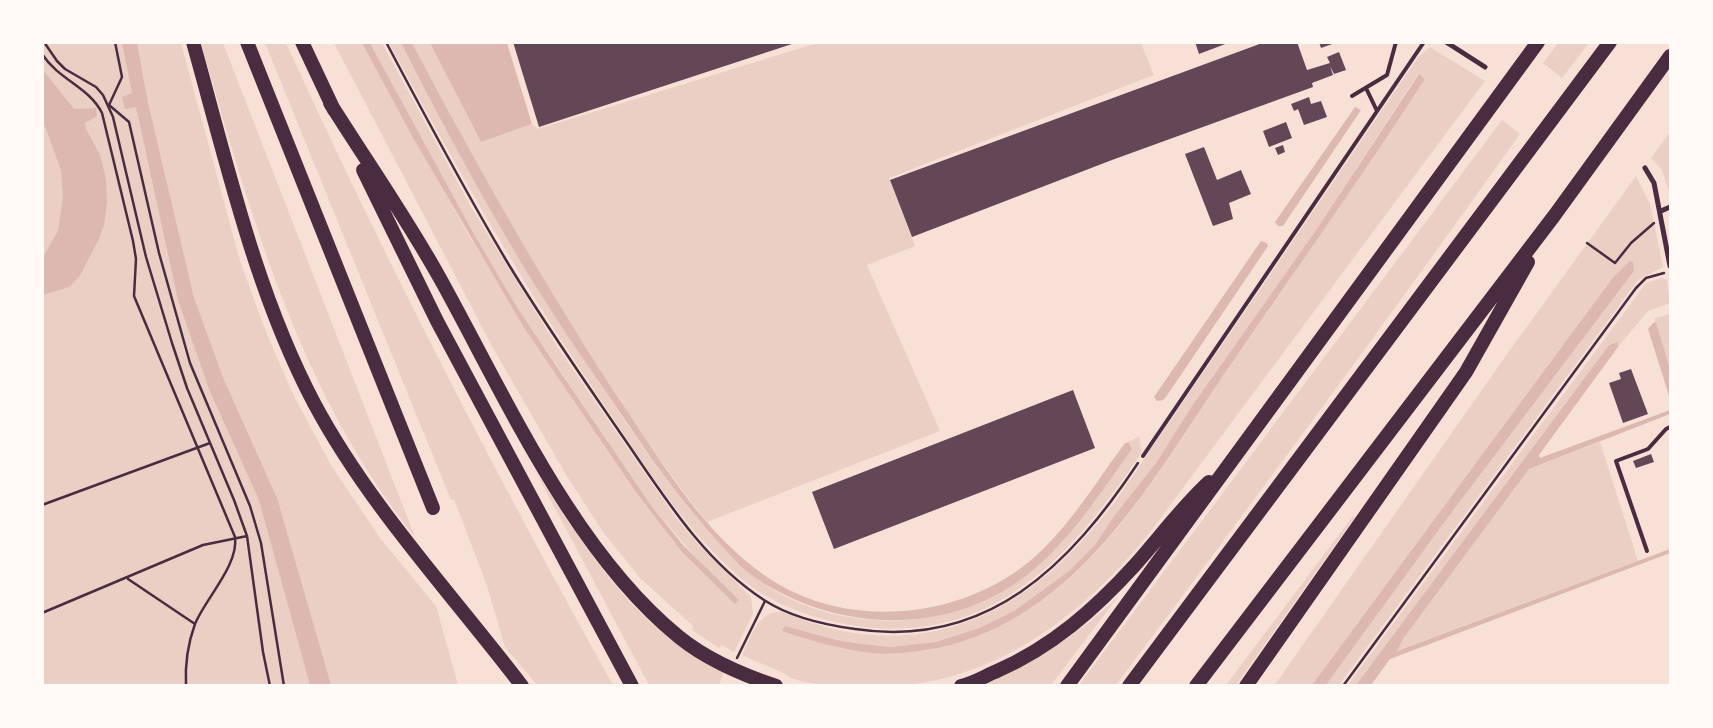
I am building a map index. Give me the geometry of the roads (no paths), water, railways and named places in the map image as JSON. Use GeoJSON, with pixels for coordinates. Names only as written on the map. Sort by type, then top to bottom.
{"type":"FeatureCollection","features":[{"type":"Feature","properties":{"kind":"highway"},"geometry":{"type":"LineString","coordinates":[[193,42],[260,272],[288,348],[314,403],[343,453],[394,525],[522,686]]}},
{"type":"Feature","properties":{"kind":"highway"},"geometry":{"type":"LineString","coordinates":[[247,42],[433,508]]}},
{"type":"Feature","properties":{"kind":"highway"},"geometry":{"type":"LineString","coordinates":[[302,42],[437,321],[632,686]]}},
{"type":"Feature","properties":{"kind":"highway"},"geometry":{"type":"LineString","coordinates":[[1067,686],[1538,42]]}},
{"type":"Feature","properties":{"kind":"highway"},"geometry":{"type":"LineString","coordinates":[[1129,686],[1543,135],[1610,42]]}},
{"type":"Feature","properties":{"kind":"highway"},"geometry":{"type":"LineString","coordinates":[[1196,686],[1554,216],[1670,56]]}},
{"type":"Feature","properties":{"kind":"highway"},"geometry":{"type":"LineString","coordinates":[[330,102],[440,279],[555,486],[616,574],[649,610],[680,638],[718,662],[776,686]]}},
{"type":"Feature","properties":{"kind":"highway"},"geometry":{"type":"LineString","coordinates":[[1246,686],[1466,372],[1554,216]]}},
{"type":"Feature","properties":{"kind":"highway"},"geometry":{"type":"LineString","coordinates":[[961,686],[1009,666],[1049,645],[1085,616],[1136,564],[1182,507],[1233,459]]}},
{"type":"Feature","properties":{"kind":"street"},"geometry":{"type":"LineString","coordinates":[[1446,42],[1485,67]]}},
{"type":"Feature","properties":{"kind":"street"},"geometry":{"type":"LineString","coordinates":[[1645,168],[1654,184],[1670,266]]}},
{"type":"Feature","properties":{"kind":"street"},"geometry":{"type":"LineString","coordinates":[[1660,211],[1670,206]]}},
{"type":"Feature","properties":{"kind":"lane"},"geometry":{"type":"LineString","coordinates":[[1352,96],[1387,74],[1396,42]]}},
{"type":"Feature","properties":{"kind":"lane"},"geometry":{"type":"LineString","coordinates":[[1142,456],[1424,42]]}},
{"type":"Feature","properties":{"kind":"lane"},"geometry":{"type":"LineString","coordinates":[[1366,88],[1378,111]]}},
{"type":"Feature","properties":{"kind":"lane"},"geometry":{"type":"LineString","coordinates":[[1647,551],[1616,461],[1648,449],[1670,427]]}}]}
